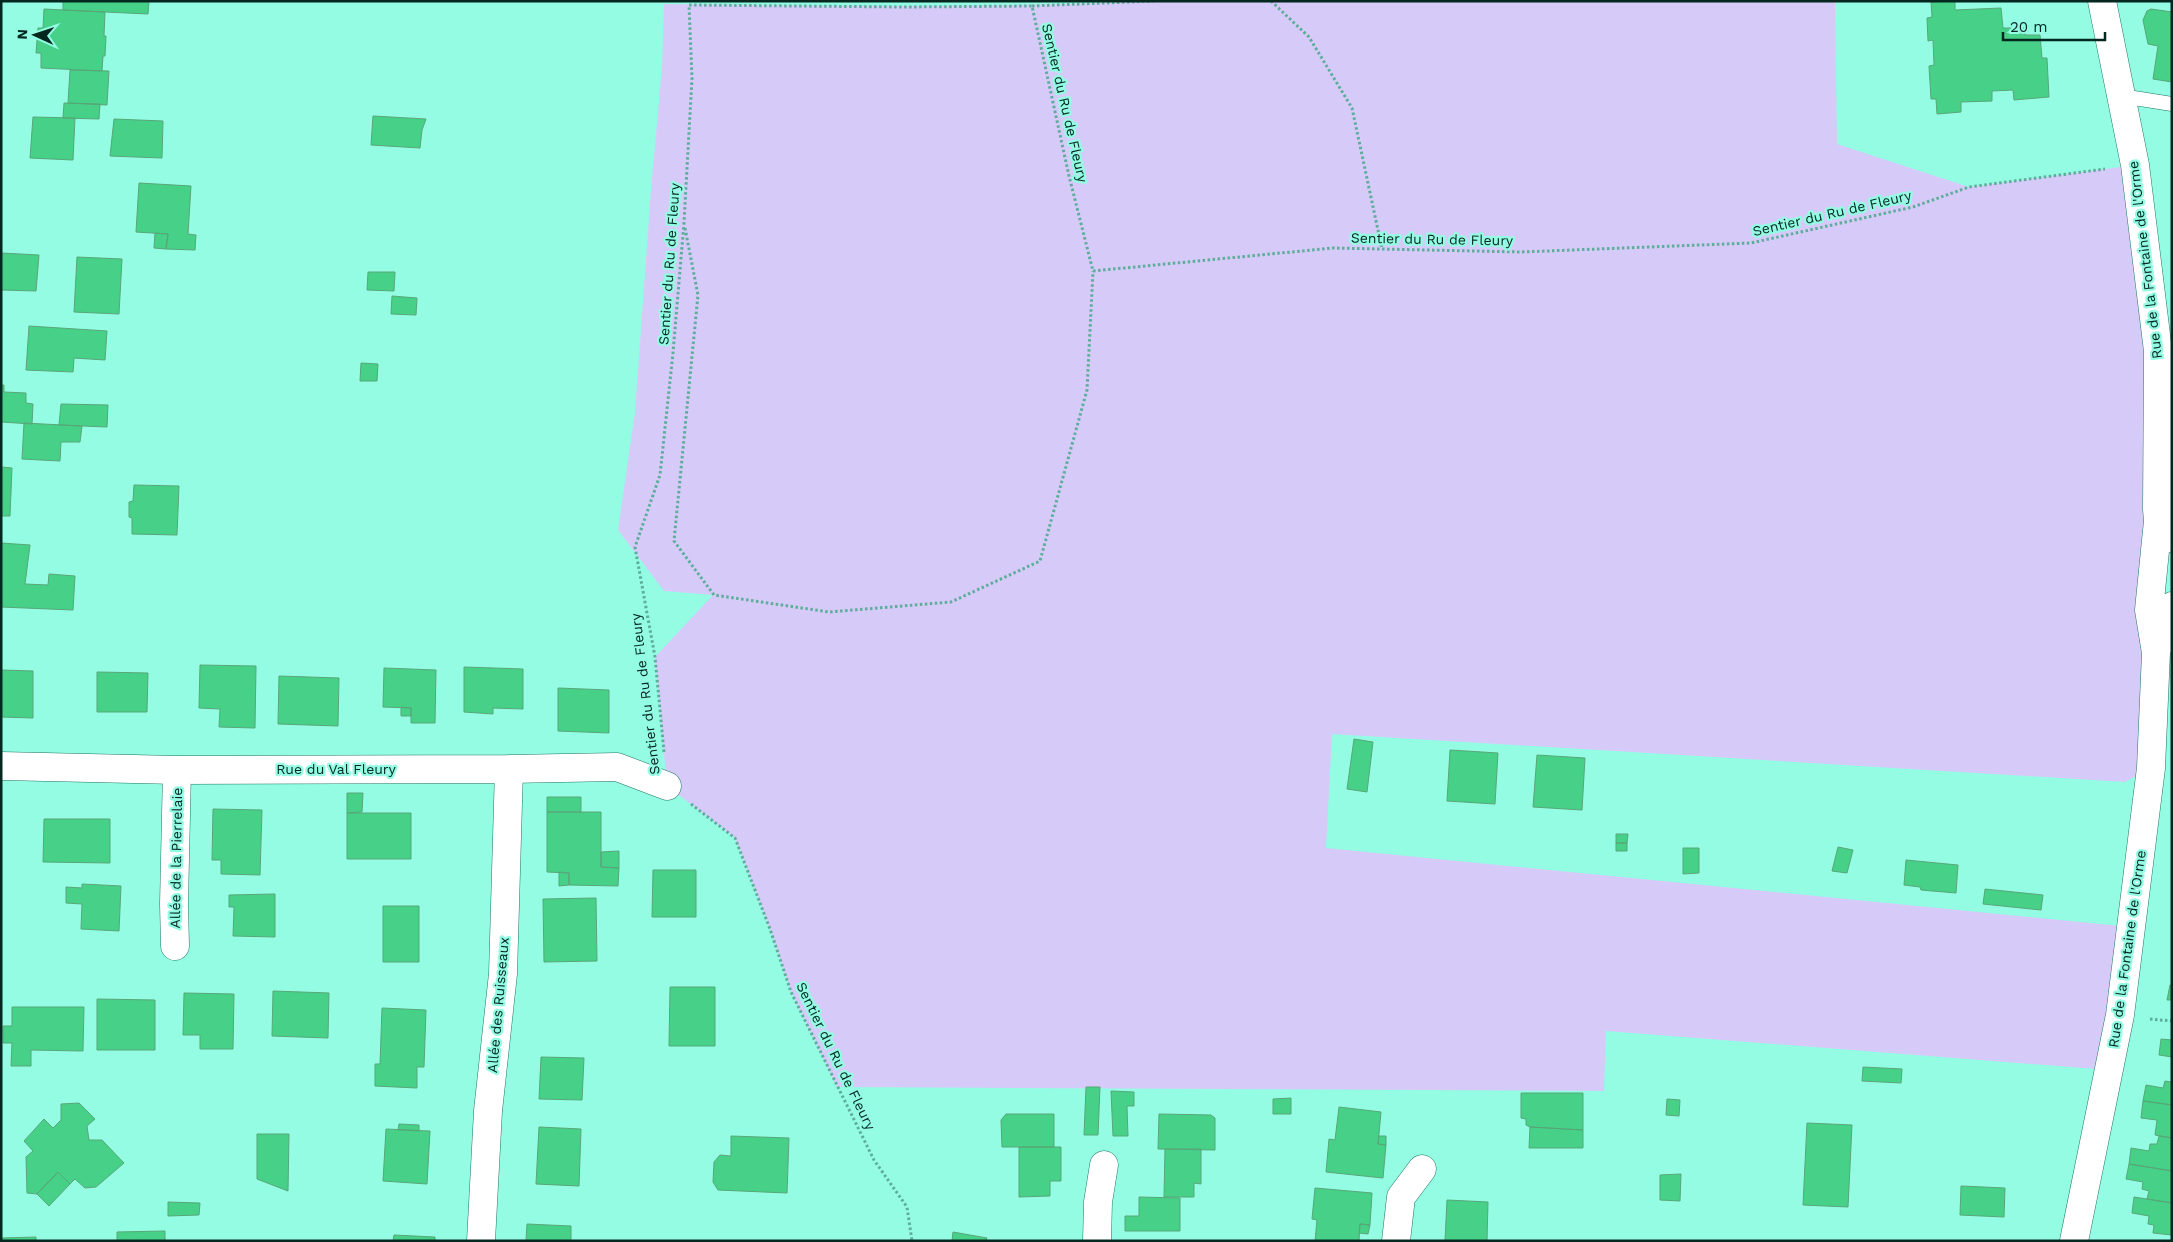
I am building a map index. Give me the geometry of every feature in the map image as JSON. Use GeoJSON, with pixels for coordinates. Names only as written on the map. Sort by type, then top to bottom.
{"type":"FeatureCollection","features":[{"type":"Feature","properties":{"kind":"street","name":"Rue de la Fontaine de l'Orme"},"geometry":{"type":"LineString","coordinates":[[2074,1241],[2120,1015],[2151,768],[2156,653],[2149,610],[2158,521],[2156,491],[2158,352],[2135,165],[2102,1]]}},
{"type":"Feature","properties":{"kind":"street","name":"Rue de la Fontaine de l'Orme"},"geometry":{"type":"LineString","coordinates":[[2158,521],[2163,536],[2172,550]]}},
{"type":"Feature","properties":{"kind":"street","name":"Rue de la Fontaine de l'Orme"},"geometry":{"type":"LineString","coordinates":[[2156,653],[2172,606]]}},
{"type":"Feature","properties":{"kind":"street","name":"Rue du Val Fleury"},"geometry":{"type":"LineString","coordinates":[[1,766],[177,770],[616,767],[667,786]]}},
{"type":"Feature","properties":{"kind":"street","name":"Allée des Ruisseaux"},"geometry":{"type":"LineString","coordinates":[[481,1241],[488,1112],[503,974],[509,769]]}},
{"type":"Feature","properties":{"kind":"street","name":"Allée de la Pierrelaie"},"geometry":{"type":"LineString","coordinates":[[176,946],[174,904],[177,770]]}},
{"type":"Feature","properties":{"kind":"street"},"geometry":{"type":"LineString","coordinates":[[1097,1241],[1098,1202],[1104,1164]]}},
{"type":"Feature","properties":{"kind":"street"},"geometry":{"type":"LineString","coordinates":[[1396,1241],[1401,1197],[1422,1169]]}},
{"type":"Feature","properties":{"kind":"lane"},"geometry":{"type":"LineString","coordinates":[[2121,96],[2172,104]]}},
{"type":"Feature","properties":{"kind":"path"},"geometry":{"type":"LineString","coordinates":[[1032,6],[1153,1]]}},
{"type":"Feature","properties":{"kind":"path"},"geometry":{"type":"LineString","coordinates":[[1271,1],[1310,37],[1352,108],[1382,249]]}},
{"type":"Feature","properties":{"kind":"path","name":"Sentier du Ru de Fleury"},"geometry":{"type":"LineString","coordinates":[[912,1241],[908,1207],[874,1160],[791,992],[770,929],[735,838],[667,786],[655,657],[636,547],[660,475],[684,223],[692,78],[689,5],[1032,6],[1069,176],[1093,271],[1333,248],[1521,252],[1752,243],[1913,207],[1969,187],[2135,165]]}},
{"type":"Feature","properties":{"kind":"path"},"geometry":{"type":"LineString","coordinates":[[684,223],[698,294],[674,541],[714,595],[829,612],[951,602],[1040,561],[1087,390],[1093,271]]}},
{"type":"Feature","properties":{"kind":"shaded area"},"geometry":{"type":"Polygon","coordinates":[[[1153,1],[1835,1],[1837,144],[1969,187],[2135,165],[2158,351],[2151,768],[2125,782],[1332,734],[1326,848],[2131,927],[2109,1070],[1606,1031],[1604,1091],[837,1087],[791,992],[770,929],[735,838],[667,786],[655,657],[713,595],[664,591],[618,530],[635,412],[662,67],[664,4],[970,6],[1153,1]]]}},
{"type":"Feature","properties":{"kind":"building"},"geometry":{"type":"Polygon","coordinates":[[[63,1],[149,1],[148,14],[63,10],[63,1]]]}},
{"type":"Feature","properties":{"kind":"building"},"geometry":{"type":"Polygon","coordinates":[[[1955,1],[1955,10],[2001,8],[2003,28],[2024,28],[2025,35],[2040,35],[2042,58],[2047,58],[2049,97],[2014,100],[2013,90],[1992,91],[1992,101],[1961,102],[1961,112],[1937,114],[1936,99],[1931,99],[1929,66],[1934,65],[1933,40],[1928,41],[1927,18],[1932,17],[1931,2],[1955,1]]]}},
{"type":"Feature","properties":{"kind":"building"},"geometry":{"type":"Polygon","coordinates":[[[44,9],[105,12],[105,56],[103,56],[102,71],[41,68],[41,53],[36,53],[38,28],[43,28],[44,9]]]}},
{"type":"Feature","properties":{"kind":"building"},"geometry":{"type":"Polygon","coordinates":[[[2151,9],[2172,12],[2172,82],[2153,79],[2158,46],[2148,44],[2143,20],[2147,11],[2151,9]]]}},
{"type":"Feature","properties":{"kind":"building"},"geometry":{"type":"Polygon","coordinates":[[[70,70],[109,71],[107,105],[68,103],[70,70]]]}},
{"type":"Feature","properties":{"kind":"building"},"geometry":{"type":"Polygon","coordinates":[[[64,103],[100,104],[99,119],[63,118],[64,103]]]}},
{"type":"Feature","properties":{"kind":"building"},"geometry":{"type":"Polygon","coordinates":[[[373,116],[426,119],[422,130],[420,148],[371,145],[373,116]]]}},
{"type":"Feature","properties":{"kind":"building"},"geometry":{"type":"Polygon","coordinates":[[[33,117],[75,118],[73,160],[30,158],[33,117]]]}},
{"type":"Feature","properties":{"kind":"building"},"geometry":{"type":"Polygon","coordinates":[[[114,119],[163,121],[162,158],[110,156],[114,119]]]}},
{"type":"Feature","properties":{"kind":"building"},"geometry":{"type":"Polygon","coordinates":[[[139,183],[191,186],[188,234],[196,235],[195,250],[166,249],[168,234],[136,232],[139,183]]]}},
{"type":"Feature","properties":{"kind":"building"},"geometry":{"type":"Polygon","coordinates":[[[155,233],[168,234],[166,249],[154,248],[155,233]]]}},
{"type":"Feature","properties":{"kind":"building"},"geometry":{"type":"Polygon","coordinates":[[[1,253],[39,255],[36,291],[1,290],[1,253]]]}},
{"type":"Feature","properties":{"kind":"building"},"geometry":{"type":"Polygon","coordinates":[[[77,257],[122,259],[119,314],[74,312],[77,257]]]}},
{"type":"Feature","properties":{"kind":"building"},"geometry":{"type":"Polygon","coordinates":[[[368,272],[395,272],[394,291],[367,290],[368,272]]]}},
{"type":"Feature","properties":{"kind":"building"},"geometry":{"type":"Polygon","coordinates":[[[392,296],[417,298],[416,315],[391,314],[392,296]]]}},
{"type":"Feature","properties":{"kind":"building"},"geometry":{"type":"Polygon","coordinates":[[[29,326],[107,331],[105,360],[74,358],[73,372],[26,370],[29,326]]]}},
{"type":"Feature","properties":{"kind":"building"},"geometry":{"type":"Polygon","coordinates":[[[361,363],[378,364],[377,381],[360,381],[361,363]]]}},
{"type":"Feature","properties":{"kind":"building"},"geometry":{"type":"Polygon","coordinates":[[[1,385],[4,385],[4,392],[26,393],[26,403],[33,404],[32,424],[1,422],[1,385]]]}},
{"type":"Feature","properties":{"kind":"building"},"geometry":{"type":"Polygon","coordinates":[[[61,404],[108,405],[107,427],[59,425],[61,404]]]}},
{"type":"Feature","properties":{"kind":"building"},"geometry":{"type":"Polygon","coordinates":[[[24,423],[82,426],[80,442],[61,442],[60,461],[22,459],[24,423]]]}},
{"type":"Feature","properties":{"kind":"building"},"geometry":{"type":"Polygon","coordinates":[[[1,467],[12,468],[10,516],[1,516],[1,467]]]}},
{"type":"Feature","properties":{"kind":"building"},"geometry":{"type":"Polygon","coordinates":[[[134,485],[179,486],[177,535],[132,534],[129,502],[133,501],[134,485]]]}},
{"type":"Feature","properties":{"kind":"building"},"geometry":{"type":"Polygon","coordinates":[[[1,543],[30,545],[25,584],[48,585],[49,574],[75,576],[73,610],[1,607],[1,543]]]}},
{"type":"Feature","properties":{"kind":"building"},"geometry":{"type":"Polygon","coordinates":[[[200,665],[256,666],[255,728],[219,727],[220,709],[199,708],[200,665]]]}},
{"type":"Feature","properties":{"kind":"building"},"geometry":{"type":"Polygon","coordinates":[[[464,667],[523,669],[523,709],[493,708],[493,714],[464,712],[464,667]]]}},
{"type":"Feature","properties":{"kind":"building"},"geometry":{"type":"Polygon","coordinates":[[[384,668],[436,670],[435,723],[411,723],[411,708],[383,707],[384,668]]]}},
{"type":"Feature","properties":{"kind":"building"},"geometry":{"type":"Polygon","coordinates":[[[1,670],[33,671],[33,718],[1,717],[1,670]]]}},
{"type":"Feature","properties":{"kind":"building"},"geometry":{"type":"Polygon","coordinates":[[[97,672],[148,673],[147,712],[97,712],[97,672]]]}},
{"type":"Feature","properties":{"kind":"building"},"geometry":{"type":"Polygon","coordinates":[[[279,676],[339,678],[338,726],[278,724],[279,676]]]}},
{"type":"Feature","properties":{"kind":"building"},"geometry":{"type":"Polygon","coordinates":[[[558,688],[609,690],[609,733],[558,731],[558,688]]]}},
{"type":"Feature","properties":{"kind":"building"},"geometry":{"type":"Polygon","coordinates":[[[401,707],[411,708],[411,716],[401,716],[401,707]]]}},
{"type":"Feature","properties":{"kind":"building"},"geometry":{"type":"Polygon","coordinates":[[[1354,739],[1373,742],[1367,792],[1347,789],[1354,739]]]}},
{"type":"Feature","properties":{"kind":"building"},"geometry":{"type":"Polygon","coordinates":[[[1450,750],[1498,753],[1495,804],[1447,801],[1450,750]]]}},
{"type":"Feature","properties":{"kind":"building"},"geometry":{"type":"Polygon","coordinates":[[[1537,755],[1585,758],[1582,810],[1533,807],[1537,755]]]}},
{"type":"Feature","properties":{"kind":"building"},"geometry":{"type":"Polygon","coordinates":[[[347,793],[363,793],[362,812],[347,813],[347,793]]]}},
{"type":"Feature","properties":{"kind":"building"},"geometry":{"type":"Polygon","coordinates":[[[547,797],[581,797],[581,812],[547,812],[547,797]]]}},
{"type":"Feature","properties":{"kind":"building"},"geometry":{"type":"Polygon","coordinates":[[[213,809],[262,810],[260,875],[221,874],[221,860],[212,860],[213,809]]]}},
{"type":"Feature","properties":{"kind":"building"},"geometry":{"type":"Polygon","coordinates":[[[547,812],[601,812],[601,867],[619,868],[618,886],[569,885],[569,873],[547,872],[547,812]]]}},
{"type":"Feature","properties":{"kind":"building"},"geometry":{"type":"Polygon","coordinates":[[[347,813],[411,813],[411,859],[347,859],[347,813]]]}},
{"type":"Feature","properties":{"kind":"building"},"geometry":{"type":"Polygon","coordinates":[[[44,819],[110,819],[110,863],[43,862],[44,819]]]}},
{"type":"Feature","properties":{"kind":"building"},"geometry":{"type":"Polygon","coordinates":[[[1616,834],[1628,834],[1627,843],[1616,843],[1616,834]]]}},
{"type":"Feature","properties":{"kind":"building"},"geometry":{"type":"Polygon","coordinates":[[[1616,843],[1627,843],[1627,851],[1616,851],[1616,843]]]}},
{"type":"Feature","properties":{"kind":"building"},"geometry":{"type":"Polygon","coordinates":[[[1838,847],[1853,850],[1847,873],[1832,871],[1838,847]]]}},
{"type":"Feature","properties":{"kind":"building"},"geometry":{"type":"Polygon","coordinates":[[[1683,848],[1699,848],[1699,873],[1683,874],[1683,848]]]}},
{"type":"Feature","properties":{"kind":"building"},"geometry":{"type":"Polygon","coordinates":[[[619,851],[619,868],[601,867],[601,852],[619,851]]]}},
{"type":"Feature","properties":{"kind":"building"},"geometry":{"type":"Polygon","coordinates":[[[1906,860],[1958,865],[1956,893],[1921,890],[1920,887],[1904,885],[1906,860]]]}},
{"type":"Feature","properties":{"kind":"building"},"geometry":{"type":"Polygon","coordinates":[[[653,870],[696,870],[696,917],[652,917],[653,870]]]}},
{"type":"Feature","properties":{"kind":"building"},"geometry":{"type":"Polygon","coordinates":[[[559,872],[569,873],[569,885],[559,886],[559,872]]]}},
{"type":"Feature","properties":{"kind":"building"},"geometry":{"type":"Polygon","coordinates":[[[82,884],[121,886],[119,931],[81,929],[82,904],[66,903],[66,887],[82,888],[82,884]]]}},
{"type":"Feature","properties":{"kind":"building"},"geometry":{"type":"Polygon","coordinates":[[[1985,889],[2043,895],[2041,910],[1983,904],[1985,889]]]}},
{"type":"Feature","properties":{"kind":"building"},"geometry":{"type":"Polygon","coordinates":[[[275,894],[275,937],[233,936],[234,907],[229,907],[229,895],[275,894]]]}},
{"type":"Feature","properties":{"kind":"building"},"geometry":{"type":"Polygon","coordinates":[[[596,898],[597,961],[544,962],[543,899],[596,898]]]}},
{"type":"Feature","properties":{"kind":"building"},"geometry":{"type":"Polygon","coordinates":[[[383,906],[419,906],[419,962],[383,962],[383,906]]]}},
{"type":"Feature","properties":{"kind":"building"},"geometry":{"type":"Polygon","coordinates":[[[2170,985],[2172,985],[2172,1000],[2167,1000],[2170,985]]]}},
{"type":"Feature","properties":{"kind":"building"},"geometry":{"type":"Polygon","coordinates":[[[670,987],[715,987],[715,1046],[669,1046],[670,987]]]}},
{"type":"Feature","properties":{"kind":"building"},"geometry":{"type":"Polygon","coordinates":[[[273,991],[329,993],[328,1038],[272,1036],[273,991]]]}},
{"type":"Feature","properties":{"kind":"building"},"geometry":{"type":"Polygon","coordinates":[[[184,993],[234,994],[233,1049],[200,1049],[200,1035],[183,1035],[184,993]]]}},
{"type":"Feature","properties":{"kind":"building"},"geometry":{"type":"Polygon","coordinates":[[[97,999],[155,1000],[155,1050],[97,1050],[97,999]]]}},
{"type":"Feature","properties":{"kind":"building"},"geometry":{"type":"Polygon","coordinates":[[[12,1007],[84,1007],[83,1051],[31,1050],[31,1066],[11,1066],[12,1043],[3,1043],[3,1026],[12,1026],[12,1007]]]}},
{"type":"Feature","properties":{"kind":"building"},"geometry":{"type":"Polygon","coordinates":[[[382,1008],[426,1010],[424,1067],[417,1067],[417,1088],[375,1086],[375,1064],[380,1064],[382,1008]]]}},
{"type":"Feature","properties":{"kind":"building"},"geometry":{"type":"Polygon","coordinates":[[[2161,1039],[2172,1040],[2172,1057],[2159,1055],[2161,1039]]]}},
{"type":"Feature","properties":{"kind":"building"},"geometry":{"type":"Polygon","coordinates":[[[541,1057],[584,1058],[582,1100],[539,1099],[541,1057]]]}},
{"type":"Feature","properties":{"kind":"building"},"geometry":{"type":"Polygon","coordinates":[[[1863,1067],[1902,1069],[1901,1083],[1862,1081],[1863,1067]]]}},
{"type":"Feature","properties":{"kind":"building"},"geometry":{"type":"Polygon","coordinates":[[[2172,1078],[2172,1105],[2143,1101],[2146,1085],[2163,1088],[2165,1081],[2171,1082],[2172,1078]]]}},
{"type":"Feature","properties":{"kind":"building"},"geometry":{"type":"Polygon","coordinates":[[[1086,1087],[1100,1087],[1098,1135],[1084,1135],[1086,1087]]]}},
{"type":"Feature","properties":{"kind":"building"},"geometry":{"type":"Polygon","coordinates":[[[1111,1091],[1134,1092],[1134,1106],[1127,1106],[1128,1136],[1113,1136],[1111,1091]]]}},
{"type":"Feature","properties":{"kind":"building"},"geometry":{"type":"Polygon","coordinates":[[[1521,1093],[1583,1093],[1583,1130],[1530,1127],[1526,1125],[1526,1119],[1521,1118],[1521,1093]]]}},
{"type":"Feature","properties":{"kind":"building"},"geometry":{"type":"Polygon","coordinates":[[[1291,1098],[1291,1114],[1273,1114],[1273,1099],[1291,1098]]]}},
{"type":"Feature","properties":{"kind":"building"},"geometry":{"type":"Polygon","coordinates":[[[1667,1099],[1680,1100],[1679,1116],[1666,1115],[1667,1099]]]}},
{"type":"Feature","properties":{"kind":"building"},"geometry":{"type":"Polygon","coordinates":[[[2143,1101],[2172,1105],[2172,1138],[2155,1135],[2157,1120],[2141,1118],[2143,1101]]]}},
{"type":"Feature","properties":{"kind":"building"},"geometry":{"type":"Polygon","coordinates":[[[79,1103],[95,1119],[87,1126],[89,1140],[102,1140],[124,1163],[96,1187],[85,1188],[75,1179],[70,1184],[58,1172],[37,1194],[27,1193],[26,1157],[33,1151],[24,1141],[44,1119],[53,1128],[61,1120],[61,1104],[79,1103]]]}},
{"type":"Feature","properties":{"kind":"building"},"geometry":{"type":"Polygon","coordinates":[[[1339,1107],[1381,1112],[1378,1144],[1386,1145],[1383,1178],[1326,1172],[1329,1139],[1335,1140],[1339,1107]]]}},
{"type":"Feature","properties":{"kind":"building"},"geometry":{"type":"Polygon","coordinates":[[[1006,1114],[1054,1114],[1054,1147],[1002,1147],[1001,1120],[1006,1114]]]}},
{"type":"Feature","properties":{"kind":"building"},"geometry":{"type":"Polygon","coordinates":[[[1159,1114],[1211,1115],[1215,1118],[1215,1150],[1158,1149],[1159,1114]]]}},
{"type":"Feature","properties":{"kind":"building"},"geometry":{"type":"Polygon","coordinates":[[[1807,1123],[1852,1125],[1848,1207],[1803,1205],[1807,1123]]]}},
{"type":"Feature","properties":{"kind":"building"},"geometry":{"type":"Polygon","coordinates":[[[399,1124],[419,1125],[419,1131],[398,1130],[399,1124]]]}},
{"type":"Feature","properties":{"kind":"building"},"geometry":{"type":"Polygon","coordinates":[[[539,1127],[581,1129],[579,1186],[536,1184],[539,1127]]]}},
{"type":"Feature","properties":{"kind":"building"},"geometry":{"type":"Polygon","coordinates":[[[1530,1127],[1583,1130],[1583,1148],[1529,1148],[1530,1127]]]}},
{"type":"Feature","properties":{"kind":"building"},"geometry":{"type":"Polygon","coordinates":[[[386,1129],[430,1131],[427,1184],[383,1181],[386,1129]]]}},
{"type":"Feature","properties":{"kind":"building"},"geometry":{"type":"Polygon","coordinates":[[[257,1134],[289,1134],[288,1191],[257,1179],[257,1134]]]}},
{"type":"Feature","properties":{"kind":"building"},"geometry":{"type":"Polygon","coordinates":[[[731,1136],[789,1138],[787,1193],[718,1190],[713,1182],[714,1162],[720,1155],[731,1156],[731,1136]]]}},
{"type":"Feature","properties":{"kind":"building"},"geometry":{"type":"Polygon","coordinates":[[[1379,1136],[1386,1136],[1386,1145],[1378,1144],[1379,1136]]]}},
{"type":"Feature","properties":{"kind":"building"},"geometry":{"type":"Polygon","coordinates":[[[2159,1136],[2172,1138],[2172,1171],[2129,1164],[2131,1148],[2149,1151],[2150,1144],[2157,1144],[2159,1136]]]}},
{"type":"Feature","properties":{"kind":"building"},"geometry":{"type":"Polygon","coordinates":[[[1019,1147],[1061,1147],[1061,1181],[1050,1181],[1050,1196],[1019,1197],[1019,1147]]]}},
{"type":"Feature","properties":{"kind":"building"},"geometry":{"type":"Polygon","coordinates":[[[1165,1149],[1201,1149],[1201,1184],[1194,1183],[1194,1197],[1164,1197],[1165,1149]]]}},
{"type":"Feature","properties":{"kind":"building"},"geometry":{"type":"Polygon","coordinates":[[[2129,1164],[2172,1171],[2172,1203],[2147,1199],[2149,1191],[2142,1189],[2143,1182],[2126,1179],[2129,1164]]]}},
{"type":"Feature","properties":{"kind":"building"},"geometry":{"type":"Polygon","coordinates":[[[58,1172],[70,1184],[49,1206],[37,1194],[58,1172]]]}},
{"type":"Feature","properties":{"kind":"building"},"geometry":{"type":"Polygon","coordinates":[[[1681,1174],[1680,1201],[1660,1200],[1660,1175],[1681,1174]]]}},
{"type":"Feature","properties":{"kind":"building"},"geometry":{"type":"Polygon","coordinates":[[[1961,1186],[2005,1188],[2004,1217],[1960,1215],[1961,1186]]]}},
{"type":"Feature","properties":{"kind":"building"},"geometry":{"type":"Polygon","coordinates":[[[1315,1188],[1372,1193],[1370,1225],[1360,1224],[1359,1241],[1315,1241],[1317,1220],[1312,1219],[1315,1188]]]}},
{"type":"Feature","properties":{"kind":"building"},"geometry":{"type":"Polygon","coordinates":[[[1139,1197],[1180,1198],[1180,1231],[1125,1231],[1125,1216],[1139,1216],[1139,1197]]]}},
{"type":"Feature","properties":{"kind":"building"},"geometry":{"type":"Polygon","coordinates":[[[2134,1197],[2172,1203],[2172,1235],[2153,1233],[2154,1225],[2148,1224],[2149,1216],[2132,1213],[2134,1197]]]}},
{"type":"Feature","properties":{"kind":"building"},"geometry":{"type":"Polygon","coordinates":[[[1447,1200],[1488,1202],[1487,1241],[1445,1241],[1447,1200]]]}},
{"type":"Feature","properties":{"kind":"building"},"geometry":{"type":"Polygon","coordinates":[[[168,1202],[200,1203],[199,1215],[168,1216],[168,1202]]]}},
{"type":"Feature","properties":{"kind":"building"},"geometry":{"type":"Polygon","coordinates":[[[527,1224],[571,1226],[571,1241],[526,1241],[527,1224]]]}},
{"type":"Feature","properties":{"kind":"building"},"geometry":{"type":"Polygon","coordinates":[[[1360,1224],[1370,1225],[1368,1234],[1359,1233],[1360,1224]]]}},
{"type":"Feature","properties":{"kind":"building"},"geometry":{"type":"Polygon","coordinates":[[[165,1231],[165,1241],[117,1241],[117,1232],[165,1231]]]}},
{"type":"Feature","properties":{"kind":"building"},"geometry":{"type":"Polygon","coordinates":[[[953,1232],[987,1238],[986,1241],[952,1241],[953,1232]]]}},
{"type":"Feature","properties":{"kind":"building"},"geometry":{"type":"Polygon","coordinates":[[[394,1235],[435,1237],[435,1241],[393,1241],[394,1235]]]}},
{"type":"Feature","properties":{"kind":"building"},"geometry":{"type":"Polygon","coordinates":[[[36,1237],[36,1241],[1,1241],[1,1238],[36,1237]]]}}]}
